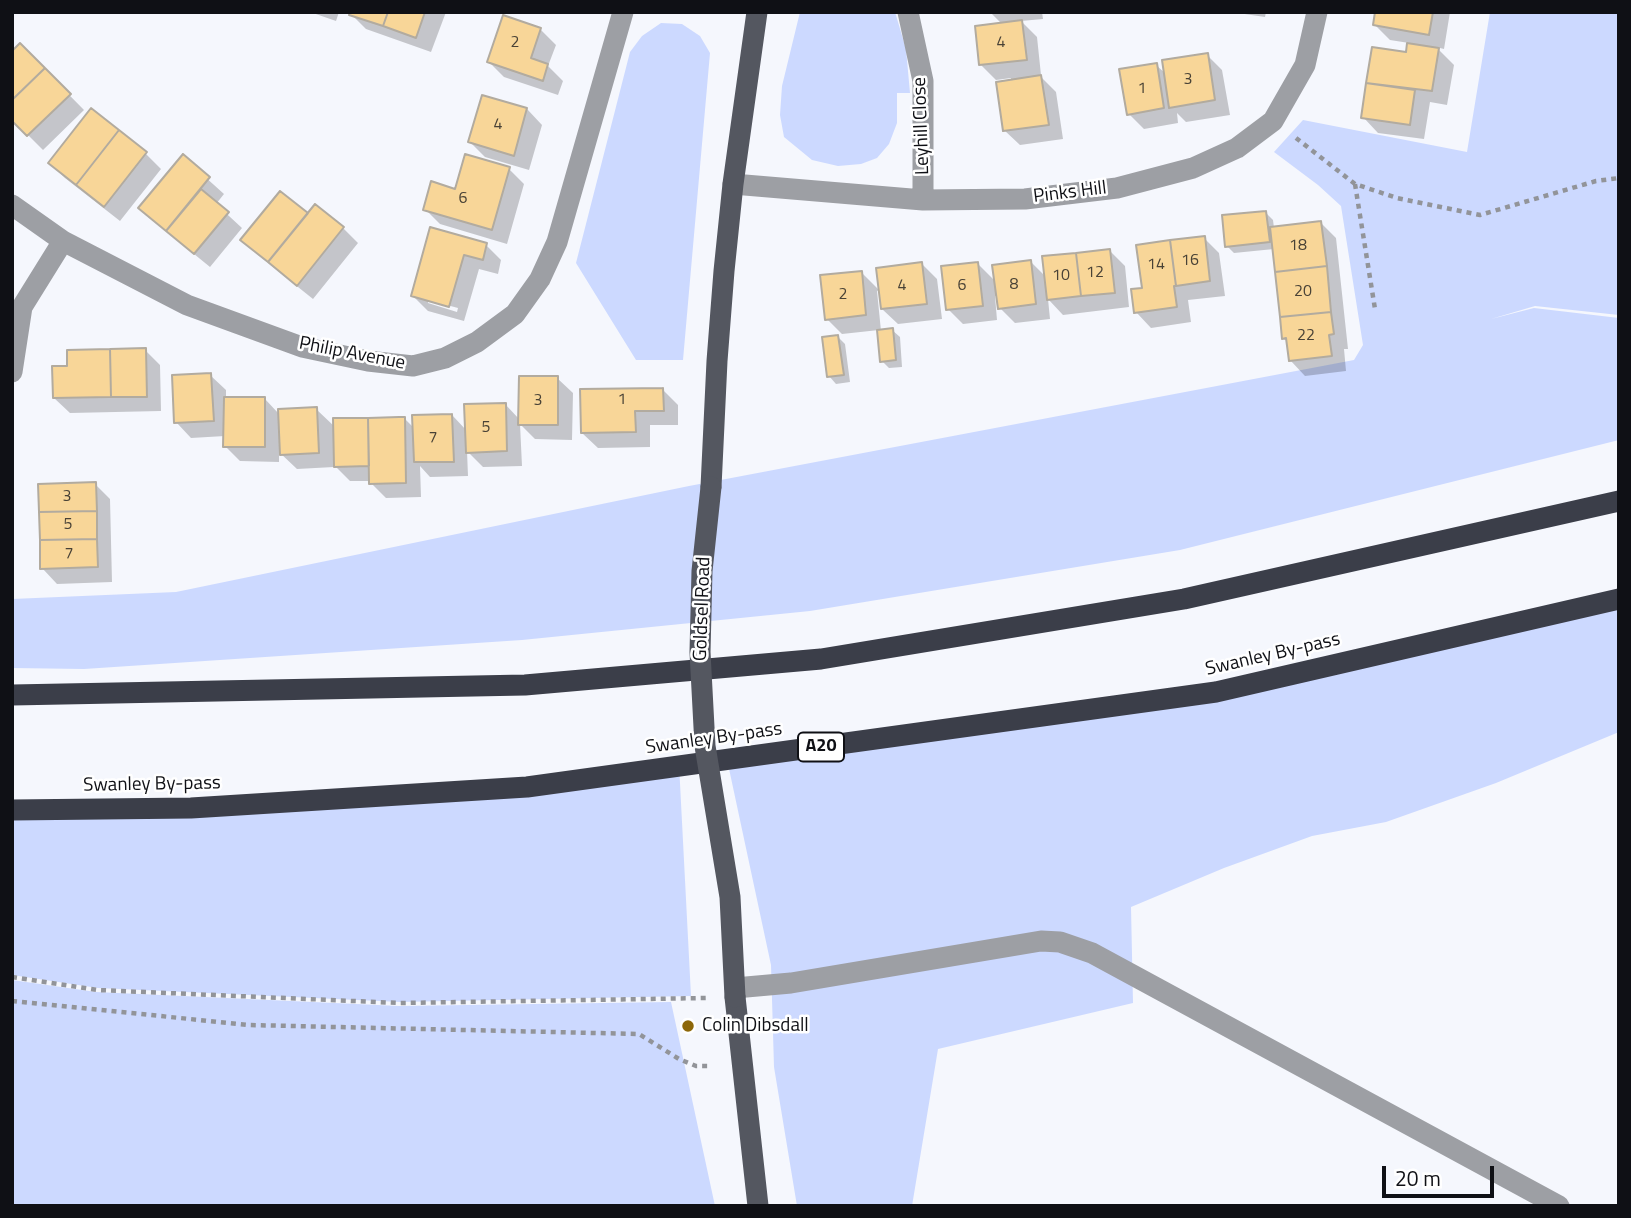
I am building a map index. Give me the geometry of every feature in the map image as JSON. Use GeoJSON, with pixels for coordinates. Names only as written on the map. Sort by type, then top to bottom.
{"type":"FeatureCollection","features":[{"type":"Feature","properties":{"kind":"highway"},"geometry":{"type":"LineString","coordinates":[[12,695],[525,685],[821,659],[1184,599],[1619,501]]}},
{"type":"Feature","properties":{"kind":"highway","name":"Swanley By-pass"},"geometry":{"type":"LineString","coordinates":[[12,810],[191,808],[541,786],[1216,692],[1619,599]]}},
{"type":"Feature","properties":{"kind":"main road","name":"Goldsel Road"},"geometry":{"type":"LineString","coordinates":[[756,12],[733,184],[717,361],[711,487],[702,571],[700,652],[705,746],[730,897],[735,993],[758,1206]]}},
{"type":"Feature","properties":{"kind":"street","name":"Philip Avenue"},"geometry":{"type":"LineString","coordinates":[[12,205],[62,241],[187,305],[302,347],[368,361],[413,366],[445,358],[477,342],[515,314],[540,279],[557,242],[624,12]]}},
{"type":"Feature","properties":{"kind":"street","name":"Leyhill Close"},"geometry":{"type":"LineString","coordinates":[[908,12],[923,81],[923,200]]}},
{"type":"Feature","properties":{"kind":"street","name":"Pinks Hill"},"geometry":{"type":"LineString","coordinates":[[733,184],[923,200],[1025,199],[1117,188],[1193,168],[1237,148],[1273,121],[1305,65],[1317,12]]}},
{"type":"Feature","properties":{"kind":"street"},"geometry":{"type":"LineString","coordinates":[[12,372],[22,307],[62,241]]}},
{"type":"Feature","properties":{"kind":"street"},"geometry":{"type":"LineString","coordinates":[[735,993],[1041,941],[1060,942],[1092,953],[1559,1206]]}},
{"type":"Feature","properties":{"kind":"path"},"geometry":{"type":"LineString","coordinates":[[1273,121],[1355,184],[1397,198],[1480,215],[1597,181],[1619,178]]}},
{"type":"Feature","properties":{"kind":"path"},"geometry":{"type":"LineString","coordinates":[[1355,184],[1374,309]]}},
{"type":"Feature","properties":{"kind":"path"},"geometry":{"type":"LineString","coordinates":[[12,977],[98,990],[400,1003],[735,993]]}},
{"type":"Feature","properties":{"kind":"path"},"geometry":{"type":"LineString","coordinates":[[12,1002],[250,1025],[639,1034],[679,1059],[696,1066],[742,1067]]}},
{"type":"Feature","properties":{"kind":"shaded area"},"geometry":{"type":"Polygon","coordinates":[[[800,12],[895,12],[906,49],[910,93],[897,93],[897,123],[889,144],[877,158],[861,164],[838,166],[812,160],[784,137],[780,115],[782,86],[800,12]]]}},
{"type":"Feature","properties":{"kind":"shaded area"},"geometry":{"type":"Polygon","coordinates":[[[1490,12],[1619,12],[1619,315],[1535,306],[1491,319],[1534,308],[1619,318],[1619,440],[1180,550],[810,611],[522,640],[84,669],[12,668],[12,599],[176,592],[689,486],[1354,360],[1363,345],[1341,206],[1274,152],[1303,120],[1467,152],[1490,12]]]}},
{"type":"Feature","properties":{"kind":"shaded area"},"geometry":{"type":"Polygon","coordinates":[[[661,23],[682,24],[700,36],[710,53],[683,360],[636,360],[576,263],[630,52],[642,36],[661,23]]]}},
{"type":"Feature","properties":{"kind":"shaded area"},"geometry":{"type":"Polygon","coordinates":[[[1619,602],[1619,732],[1496,783],[1386,822],[1312,836],[1224,868],[1131,907],[1133,1003],[938,1049],[912,1206],[797,1206],[774,1067],[771,965],[728,764],[1218,695],[1619,602]]]}},
{"type":"Feature","properties":{"kind":"shaded area"},"geometry":{"type":"Polygon","coordinates":[[[679,764],[691,996],[400,1002],[98,988],[12,975],[12,812],[191,810],[679,764]]]}},
{"type":"Feature","properties":{"kind":"shaded area"},"geometry":{"type":"Polygon","coordinates":[[[12,980],[96,992],[399,1006],[671,1002],[715,1206],[12,1206],[12,980]]]}},
{"type":"Feature","properties":{"kind":"building"},"geometry":{"type":"Polygon","coordinates":[[[350,12],[388,12],[383,26],[349,15],[350,12]]]}},
{"type":"Feature","properties":{"kind":"building"},"geometry":{"type":"Polygon","coordinates":[[[388,12],[425,12],[416,38],[383,26],[388,12]]]}},
{"type":"Feature","properties":{"kind":"building"},"geometry":{"type":"Polygon","coordinates":[[[1375,12],[1433,12],[1429,35],[1373,25],[1375,12]]]}},
{"type":"Feature","properties":{"kind":"building"},"geometry":{"type":"Polygon","coordinates":[[[503,15],[541,28],[531,58],[548,64],[543,81],[487,62],[503,15]]]}},
{"type":"Feature","properties":{"kind":"building"},"geometry":{"type":"Polygon","coordinates":[[[1022,20],[1027,60],[979,65],[975,26],[1022,20]]]}},
{"type":"Feature","properties":{"kind":"building"},"geometry":{"type":"Polygon","coordinates":[[[20,43],[45,68],[12,100],[12,51],[20,43]]]}},
{"type":"Feature","properties":{"kind":"building"},"geometry":{"type":"Polygon","coordinates":[[[1407,43],[1439,48],[1432,91],[1366,83],[1372,47],[1406,52],[1407,43]]]}},
{"type":"Feature","properties":{"kind":"building"},"geometry":{"type":"Polygon","coordinates":[[[1208,53],[1215,100],[1169,108],[1162,60],[1208,53]]]}},
{"type":"Feature","properties":{"kind":"building"},"geometry":{"type":"Polygon","coordinates":[[[1157,63],[1164,108],[1127,115],[1119,69],[1157,63]]]}},
{"type":"Feature","properties":{"kind":"building"},"geometry":{"type":"Polygon","coordinates":[[[45,68],[71,94],[27,136],[12,121],[12,100],[45,68]]]}},
{"type":"Feature","properties":{"kind":"building"},"geometry":{"type":"Polygon","coordinates":[[[1041,75],[1049,125],[1003,131],[996,82],[1041,75]]]}},
{"type":"Feature","properties":{"kind":"building"},"geometry":{"type":"Polygon","coordinates":[[[1366,83],[1415,90],[1410,125],[1361,118],[1366,83]]]}},
{"type":"Feature","properties":{"kind":"building"},"geometry":{"type":"Polygon","coordinates":[[[482,95],[527,108],[514,156],[468,142],[482,95]]]}},
{"type":"Feature","properties":{"kind":"building"},"geometry":{"type":"Polygon","coordinates":[[[91,108],[119,130],[76,185],[48,163],[91,108]]]}},
{"type":"Feature","properties":{"kind":"building"},"geometry":{"type":"Polygon","coordinates":[[[119,130],[147,152],[104,207],[76,185],[119,130]]]}},
{"type":"Feature","properties":{"kind":"building"},"geometry":{"type":"Polygon","coordinates":[[[183,154],[210,177],[166,231],[138,208],[183,154]]]}},
{"type":"Feature","properties":{"kind":"building"},"geometry":{"type":"Polygon","coordinates":[[[465,154],[510,167],[492,230],[423,210],[431,181],[455,189],[465,154]]]}},
{"type":"Feature","properties":{"kind":"building"},"geometry":{"type":"Polygon","coordinates":[[[201,189],[229,212],[194,254],[166,231],[201,189]]]}},
{"type":"Feature","properties":{"kind":"building"},"geometry":{"type":"Polygon","coordinates":[[[280,191],[308,213],[268,262],[240,240],[280,191]]]}},
{"type":"Feature","properties":{"kind":"building"},"geometry":{"type":"Polygon","coordinates":[[[315,204],[344,227],[297,286],[268,262],[315,204]]]}},
{"type":"Feature","properties":{"kind":"building"},"geometry":{"type":"Polygon","coordinates":[[[1266,211],[1270,242],[1225,247],[1222,215],[1266,211]]]}},
{"type":"Feature","properties":{"kind":"building"},"geometry":{"type":"Polygon","coordinates":[[[1321,221],[1327,266],[1275,272],[1270,227],[1321,221]]]}},
{"type":"Feature","properties":{"kind":"building"},"geometry":{"type":"Polygon","coordinates":[[[430,227],[487,243],[483,260],[464,255],[449,307],[411,296],[430,227]]]}},
{"type":"Feature","properties":{"kind":"building"},"geometry":{"type":"Polygon","coordinates":[[[1205,236],[1210,281],[1176,286],[1170,240],[1205,236]]]}},
{"type":"Feature","properties":{"kind":"building"},"geometry":{"type":"Polygon","coordinates":[[[1170,240],[1177,307],[1134,313],[1131,289],[1142,288],[1136,245],[1170,240]]]}},
{"type":"Feature","properties":{"kind":"building"},"geometry":{"type":"Polygon","coordinates":[[[1110,249],[1115,293],[1081,296],[1076,253],[1110,249]]]}},
{"type":"Feature","properties":{"kind":"building"},"geometry":{"type":"Polygon","coordinates":[[[1076,253],[1081,296],[1047,300],[1042,256],[1076,253]]]}},
{"type":"Feature","properties":{"kind":"building"},"geometry":{"type":"Polygon","coordinates":[[[1031,260],[1036,304],[998,309],[992,265],[1031,260]]]}},
{"type":"Feature","properties":{"kind":"building"},"geometry":{"type":"Polygon","coordinates":[[[922,262],[927,304],[881,309],[876,268],[922,262]]]}},
{"type":"Feature","properties":{"kind":"building"},"geometry":{"type":"Polygon","coordinates":[[[978,262],[983,306],[946,310],[941,266],[978,262]]]}},
{"type":"Feature","properties":{"kind":"building"},"geometry":{"type":"Polygon","coordinates":[[[1327,266],[1331,312],[1280,317],[1275,272],[1327,266]]]}},
{"type":"Feature","properties":{"kind":"building"},"geometry":{"type":"Polygon","coordinates":[[[862,271],[866,315],[825,320],[820,275],[862,271]]]}},
{"type":"Feature","properties":{"kind":"building"},"geometry":{"type":"Polygon","coordinates":[[[1331,312],[1334,334],[1329,335],[1332,356],[1289,361],[1286,338],[1282,339],[1280,317],[1331,312]]]}},
{"type":"Feature","properties":{"kind":"building"},"geometry":{"type":"Polygon","coordinates":[[[893,328],[896,360],[880,362],[877,330],[893,328]]]}},
{"type":"Feature","properties":{"kind":"building"},"geometry":{"type":"Polygon","coordinates":[[[838,335],[844,375],[827,377],[822,337],[838,335]]]}},
{"type":"Feature","properties":{"kind":"building"},"geometry":{"type":"Polygon","coordinates":[[[146,348],[147,397],[111,397],[110,349],[146,348]]]}},
{"type":"Feature","properties":{"kind":"building"},"geometry":{"type":"Polygon","coordinates":[[[110,349],[111,397],[53,398],[52,366],[67,366],[67,350],[110,349]]]}},
{"type":"Feature","properties":{"kind":"building"},"geometry":{"type":"Polygon","coordinates":[[[211,373],[214,421],[174,423],[172,375],[211,373]]]}},
{"type":"Feature","properties":{"kind":"building"},"geometry":{"type":"Polygon","coordinates":[[[519,376],[558,376],[558,425],[518,425],[519,376]]]}},
{"type":"Feature","properties":{"kind":"building"},"geometry":{"type":"Polygon","coordinates":[[[663,388],[664,411],[635,411],[636,432],[581,433],[580,389],[663,388]]]}},
{"type":"Feature","properties":{"kind":"building"},"geometry":{"type":"Polygon","coordinates":[[[224,397],[265,397],[265,447],[223,447],[224,397]]]}},
{"type":"Feature","properties":{"kind":"building"},"geometry":{"type":"Polygon","coordinates":[[[506,403],[507,451],[466,453],[464,404],[506,403]]]}},
{"type":"Feature","properties":{"kind":"building"},"geometry":{"type":"Polygon","coordinates":[[[317,407],[319,453],[280,455],[278,409],[317,407]]]}},
{"type":"Feature","properties":{"kind":"building"},"geometry":{"type":"Polygon","coordinates":[[[452,414],[454,462],[414,462],[412,415],[452,414]]]}},
{"type":"Feature","properties":{"kind":"building"},"geometry":{"type":"Polygon","coordinates":[[[405,417],[406,483],[369,484],[368,418],[405,417]]]}},
{"type":"Feature","properties":{"kind":"building"},"geometry":{"type":"Polygon","coordinates":[[[333,418],[368,418],[369,466],[334,467],[333,418]]]}},
{"type":"Feature","properties":{"kind":"building"},"geometry":{"type":"Polygon","coordinates":[[[96,482],[97,511],[39,512],[38,484],[96,482]]]}},
{"type":"Feature","properties":{"kind":"building"},"geometry":{"type":"Polygon","coordinates":[[[97,511],[97,539],[40,540],[39,512],[97,511]]]}},
{"type":"Feature","properties":{"kind":"building"},"geometry":{"type":"Polygon","coordinates":[[[97,539],[98,567],[40,569],[40,540],[97,539]]]}},
{"type":"Feature","properties":{"kind":"place","name":"Colin Dibsdall"},"geometry":{"type":"Point","coordinates":[688,1026]}}]}
